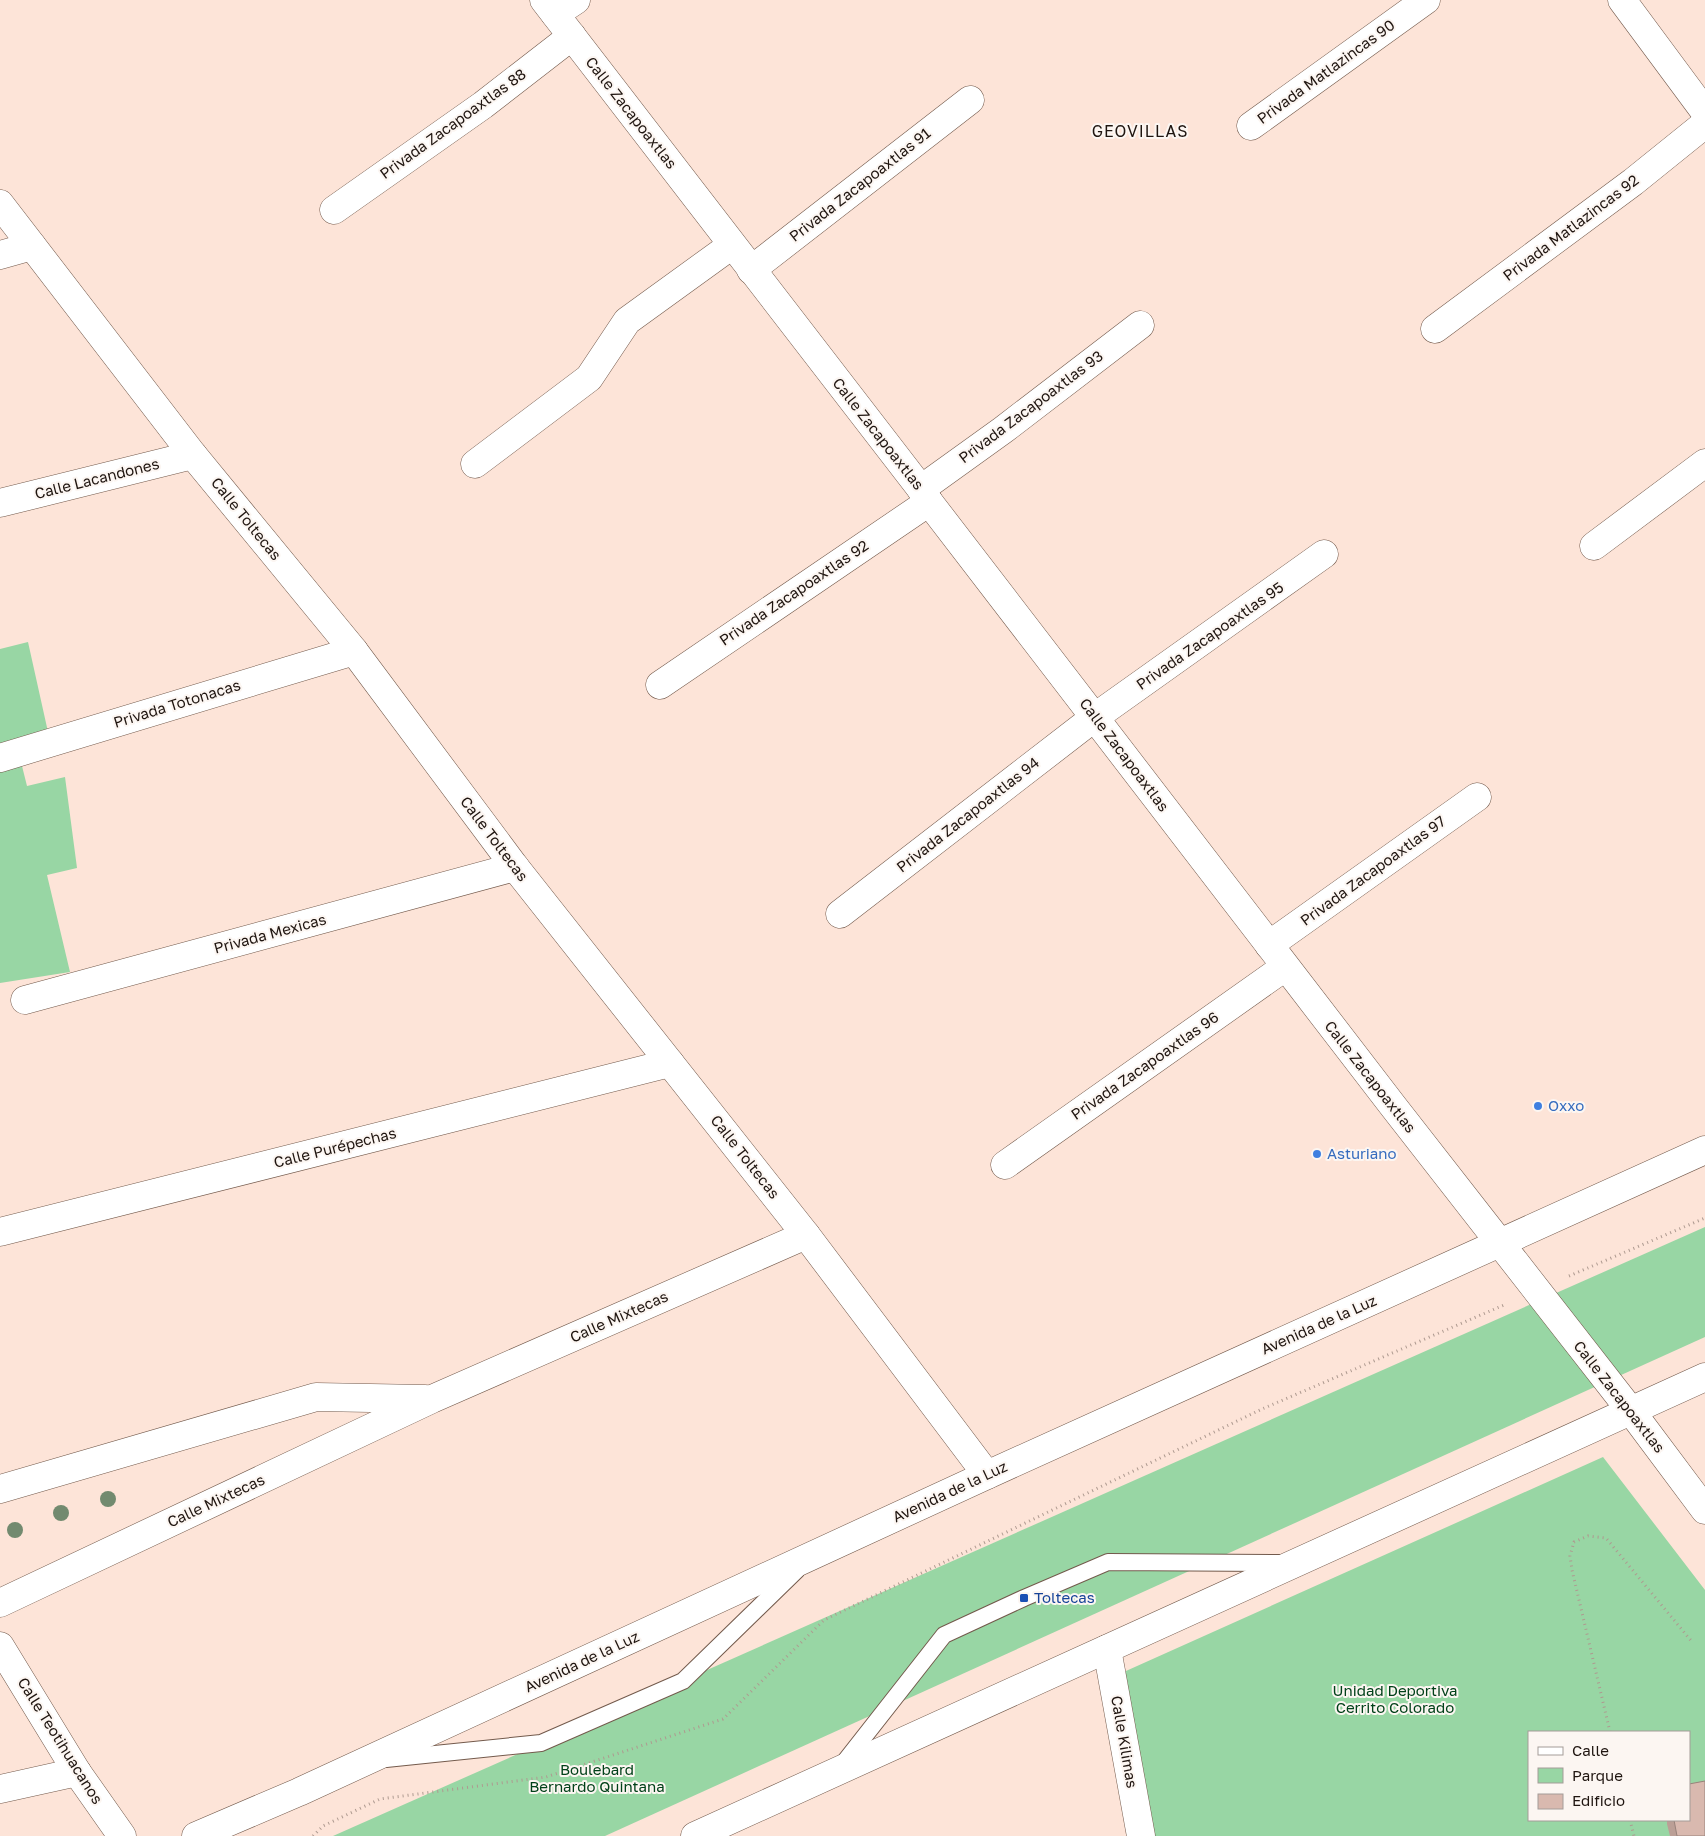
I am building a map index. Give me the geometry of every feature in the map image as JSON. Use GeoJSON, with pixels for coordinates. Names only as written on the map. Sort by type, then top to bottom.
{"type":"FeatureCollection","features":[{"type":"Feature","properties":{"kind":"street","name":"Privada Matlazincas 90"},"geometry":{"type":"LineString","coordinates":[[1251,126],[1426,0]]}},
{"type":"Feature","properties":{"kind":"street"},"geometry":{"type":"LineString","coordinates":[[1622,0],[1705,112]]}},
{"type":"Feature","properties":{"kind":"street","name":"Calle Zacapoaxtlas"},"geometry":{"type":"LineString","coordinates":[[558,5],[572,36],[1285,967],[1631,1411],[1705,1510]]}},
{"type":"Feature","properties":{"kind":"street","name":"Privada Zacapoaxtlas 88"},"geometry":{"type":"LineString","coordinates":[[334,210],[483,105],[572,36]]}},
{"type":"Feature","properties":{"kind":"street","name":"Privada Zacapoaxtlas 91"},"geometry":{"type":"LineString","coordinates":[[751,270],[970,100]]}},
{"type":"Feature","properties":{"kind":"street","name":"Privada Matlazincas 92"},"geometry":{"type":"LineString","coordinates":[[1435,329],[1633,182],[1705,124]]}},
{"type":"Feature","properties":{"kind":"street","name":"Calle Toltecas"},"geometry":{"type":"LineString","coordinates":[[0,204],[193,454],[354,651],[515,867],[806,1235],[987,1475]]}},
{"type":"Feature","properties":{"kind":"street"},"geometry":{"type":"LineString","coordinates":[[476,464],[589,378],[626,321],[732,245]]}},
{"type":"Feature","properties":{"kind":"street"},"geometry":{"type":"LineString","coordinates":[[0,255],[32,246]]}},
{"type":"Feature","properties":{"kind":"street","name":"Privada Zacapoaxtlas 93"},"geometry":{"type":"LineString","coordinates":[[925,496],[1004,430],[1140,325]]}},
{"type":"Feature","properties":{"kind":"street","name":"Calle Lacandones"},"geometry":{"type":"LineString","coordinates":[[0,503],[193,454]]}},
{"type":"Feature","properties":{"kind":"street"},"geometry":{"type":"LineString","coordinates":[[1594,546],[1705,463]]}},
{"type":"Feature","properties":{"kind":"street","name":"Privada Zacapoaxtlas 92"},"geometry":{"type":"LineString","coordinates":[[660,685],[925,496]]}},
{"type":"Feature","properties":{"kind":"street","name":"Privada Zacapoaxtlas 95"},"geometry":{"type":"LineString","coordinates":[[1095,717],[1324,554]]}},
{"type":"Feature","properties":{"kind":"street","name":"Privada Totonacas"},"geometry":{"type":"LineString","coordinates":[[0,758],[354,651]]}},
{"type":"Feature","properties":{"kind":"street","name":"Privada Zacapoaxtlas 94"},"geometry":{"type":"LineString","coordinates":[[840,914],[1095,717]]}},
{"type":"Feature","properties":{"kind":"street","name":"Privada Zacapoaxtlas 97"},"geometry":{"type":"LineString","coordinates":[[1269,945],[1477,797]]}},
{"type":"Feature","properties":{"kind":"street","name":"Privada Mexicas"},"geometry":{"type":"LineString","coordinates":[[26,1000],[515,867]]}},
{"type":"Feature","properties":{"kind":"street","name":"Privada Zacapoaxtlas 96"},"geometry":{"type":"LineString","coordinates":[[1005,1165],[1285,967]]}},
{"type":"Feature","properties":{"kind":"street","name":"Calle Purépechas"},"geometry":{"type":"LineString","coordinates":[[0,1232],[670,1063]]}},
{"type":"Feature","properties":{"kind":"street","name":"Avenida de la Luz"},"geometry":{"type":"LineString","coordinates":[[196,1836],[365,1762],[987,1475],[1705,1150]]}},
{"type":"Feature","properties":{"kind":"street","name":"Calle Mixtecas"},"geometry":{"type":"LineString","coordinates":[[0,1603],[432,1399],[806,1235]]}},
{"type":"Feature","properties":{"kind":"street"},"geometry":{"type":"LineString","coordinates":[[695,1836],[1705,1377]]}},
{"type":"Feature","properties":{"kind":"street","name":"Calle Mixtecas"},"geometry":{"type":"LineString","coordinates":[[0,1489],[316,1397],[432,1399]]}},
{"type":"Feature","properties":{"kind":"street","name":"Calle Teotihuacanos"},"geometry":{"type":"LineString","coordinates":[[0,1646],[77,1772],[122,1836]]}},
{"type":"Feature","properties":{"kind":"street","name":"Calle Kilimas"},"geometry":{"type":"LineString","coordinates":[[1107,1649],[1141,1836]]}},
{"type":"Feature","properties":{"kind":"street"},"geometry":{"type":"LineString","coordinates":[[0,1789],[77,1772]]}},
{"type":"Feature","properties":{"kind":"lane"},"geometry":{"type":"LineString","coordinates":[[365,1762],[541,1743],[683,1680],[811,1556]]}},
{"type":"Feature","properties":{"kind":"lane"},"geometry":{"type":"LineString","coordinates":[[838,1771],[944,1634],[1108,1562],[1295,1563]]}},
{"type":"Feature","properties":{"kind":"path"},"geometry":{"type":"LineString","coordinates":[[313,1836],[323,1826],[380,1799],[546,1777],[723,1719],[824,1620],[1262,1409],[1705,1218]]}},
{"type":"Feature","properties":{"kind":"path"},"geometry":{"type":"LineString","coordinates":[[1610,1731],[1572,1570],[1570,1556],[1574,1542],[1588,1536],[1606,1538],[1693,1643]]}},
{"type":"Feature","properties":{"kind":"path"},"geometry":{"type":"LineString","coordinates":[[1630,1821],[1634,1836]]}},
{"type":"Feature","properties":{"kind":"green space"},"geometry":{"type":"Polygon","coordinates":[[[28,642],[52,750],[20,758],[27,786],[65,777],[77,868],[47,875],[70,972],[0,983],[0,649],[28,642]]]}},
{"type":"Feature","properties":{"kind":"green space","name":"Boulebard Bernardo Quintana"},"geometry":{"type":"Polygon","coordinates":[[[1705,1227],[1705,1337],[605,1836],[333,1836],[1705,1227]]]}},
{"type":"Feature","properties":{"kind":"green space","name":"Unidad Deportiva Cerrito Colorado"},"geometry":{"type":"Polygon","coordinates":[[[1603,1457],[1705,1590],[1705,1836],[1149,1836],[1117,1675],[1603,1457]]]}},
{"type":"Feature","properties":{"kind":"building"},"geometry":{"type":"Polygon","coordinates":[[[1705,1781],[1705,1836],[1677,1836],[1674,1821],[1690,1821],[1690,1784],[1705,1781]]]}},
{"type":"Feature","properties":{"kind":"place","name":"Oxxo"},"geometry":{"type":"Point","coordinates":[1538,1106]}},
{"type":"Feature","properties":{"kind":"place","name":"Asturiano"},"geometry":{"type":"Point","coordinates":[1317,1154]}},
{"type":"Feature","properties":{"kind":"place","name":"Toltecas"},"geometry":{"type":"Point","coordinates":[1024,1598]}},
{"type":"Feature","properties":{"kind":"district","name":"GEOVILLAS"},"geometry":{"type":"Point","coordinates":[1140,131]}}]}
